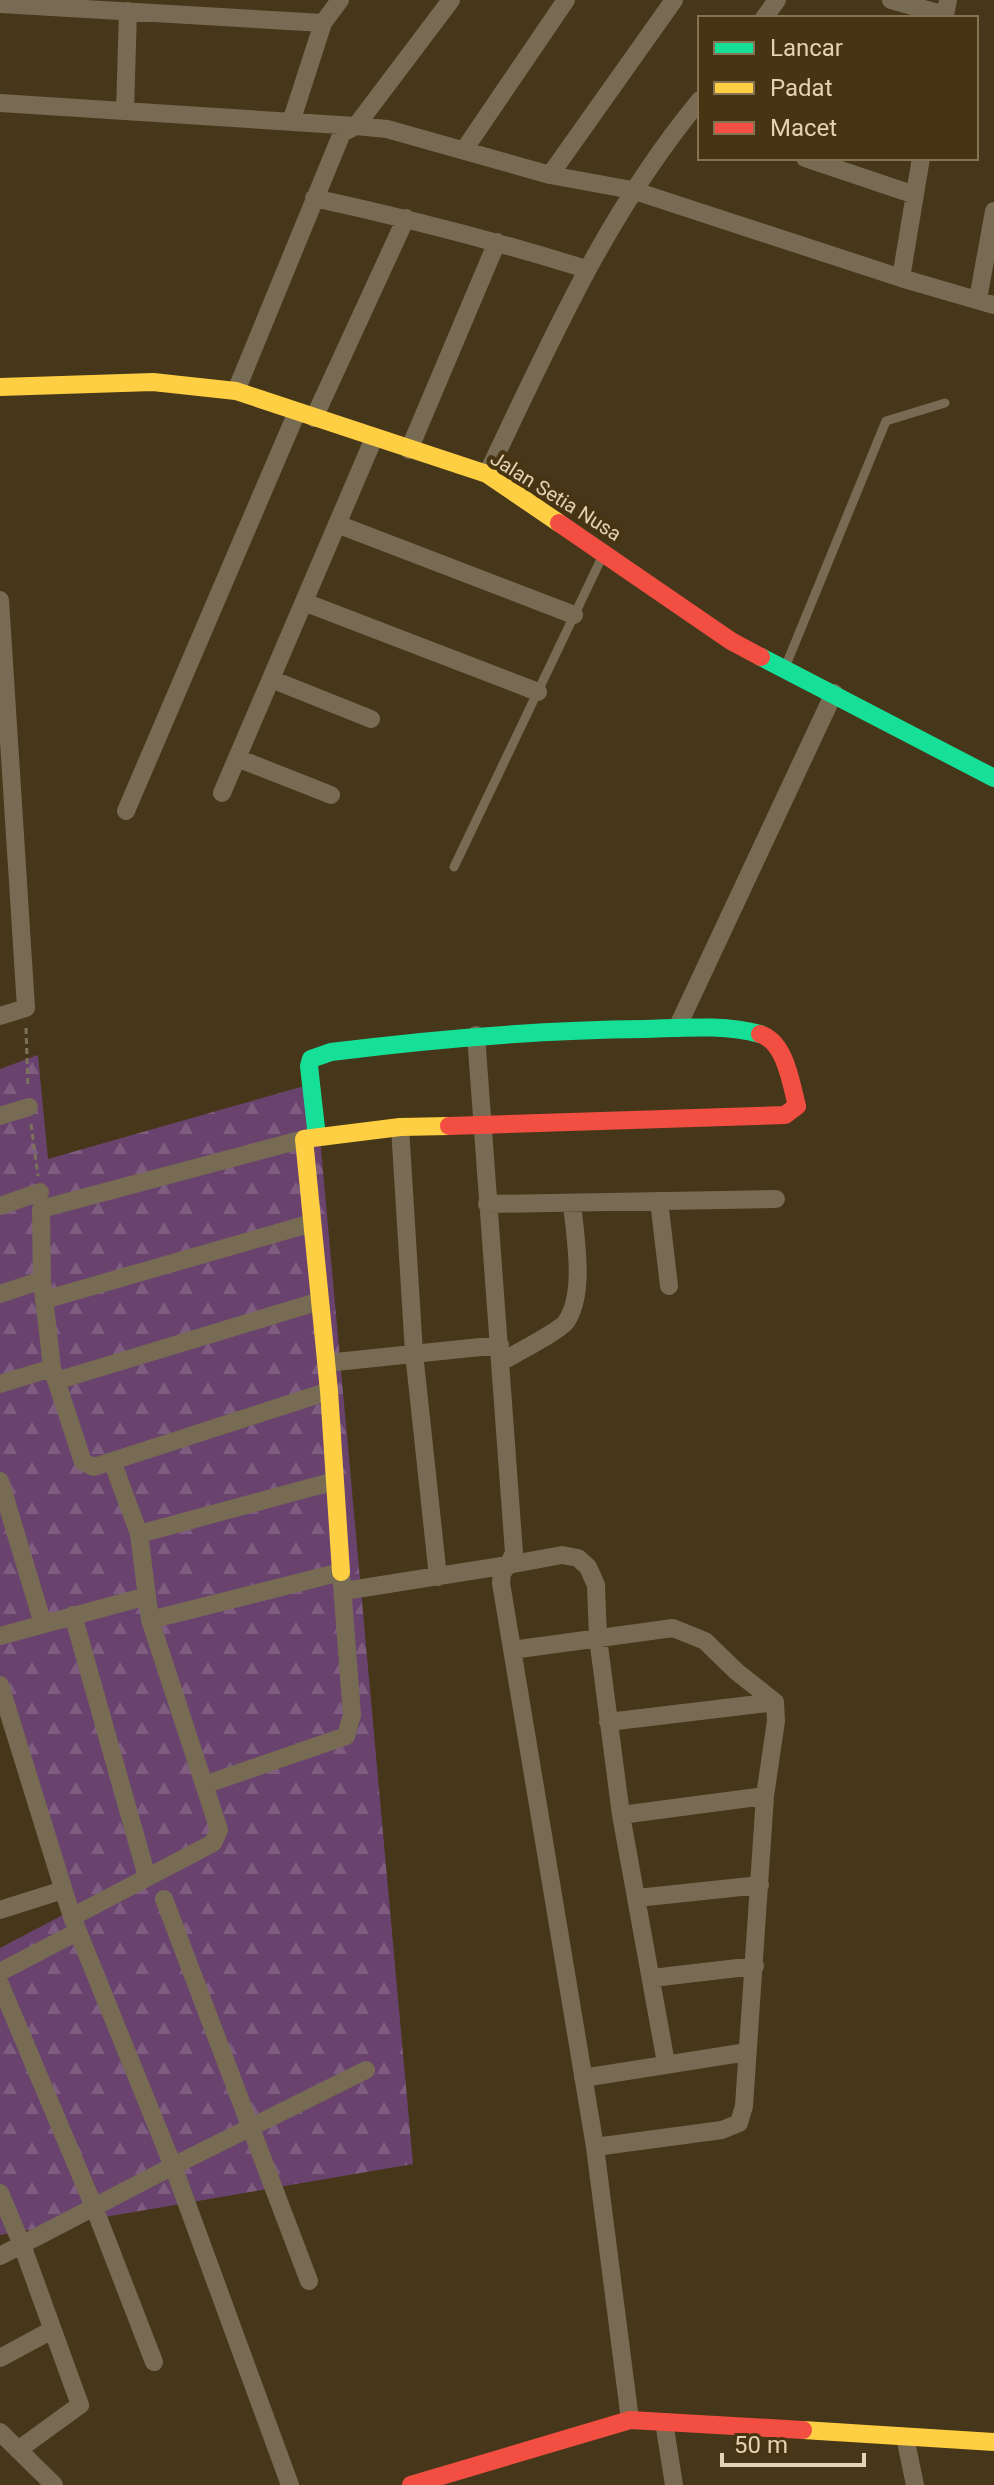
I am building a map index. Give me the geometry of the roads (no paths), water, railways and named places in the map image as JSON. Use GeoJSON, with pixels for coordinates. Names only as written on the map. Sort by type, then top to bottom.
{"type":"FeatureCollection","features":[{"type":"Feature","properties":{"kind":"street"},"geometry":{"type":"LineString","coordinates":[[291,122],[323,23],[340,0]]}},
{"type":"Feature","properties":{"kind":"street"},"geometry":{"type":"LineString","coordinates":[[236,391],[342,133],[356,126],[451,0]]}},
{"type":"Feature","properties":{"kind":"street"},"geometry":{"type":"LineString","coordinates":[[464,150],[566,0]]}},
{"type":"Feature","properties":{"kind":"street"},"geometry":{"type":"LineString","coordinates":[[550,175],[674,0]]}},
{"type":"Feature","properties":{"kind":"street"},"geometry":{"type":"LineString","coordinates":[[891,0],[946,11]]}},
{"type":"Feature","properties":{"kind":"street"},"geometry":{"type":"LineString","coordinates":[[0,4],[128,11],[162,7],[323,23]]}},
{"type":"Feature","properties":{"kind":"street"},"geometry":{"type":"LineString","coordinates":[[125,111],[128,11]]}},
{"type":"Feature","properties":{"kind":"street"},"geometry":{"type":"LineString","coordinates":[[0,103],[387,129],[550,175],[632,190],[901,278],[986,302],[994,211]]}},
{"type":"Feature","properties":{"kind":"street"},"geometry":{"type":"LineString","coordinates":[[487,474],[586,269],[632,190],[693,120]]}},
{"type":"Feature","properties":{"kind":"street"},"geometry":{"type":"LineString","coordinates":[[811,160],[915,195]]}},
{"type":"Feature","properties":{"kind":"street"},"geometry":{"type":"LineString","coordinates":[[901,278],[921,160]]}},
{"type":"Feature","properties":{"kind":"street"},"geometry":{"type":"LineString","coordinates":[[314,198],[406,218],[586,269]]}},
{"type":"Feature","properties":{"kind":"street"},"geometry":{"type":"LineString","coordinates":[[126,811],[305,415],[406,218]]}},
{"type":"Feature","properties":{"kind":"street"},"geometry":{"type":"LineString","coordinates":[[409,450],[497,242]]}},
{"type":"Feature","properties":{"kind":"street","name":"Jalan Setia Nusa"},"geometry":{"type":"LineString","coordinates":[[0,387],[153,382],[236,391],[487,474],[731,641],[994,778]]}},
{"type":"Feature","properties":{"kind":"street"},"geometry":{"type":"LineString","coordinates":[[222,793],[374,438]]}},
{"type":"Feature","properties":{"kind":"street"},"geometry":{"type":"LineString","coordinates":[[337,524],[574,615]]}},
{"type":"Feature","properties":{"kind":"street"},"geometry":{"type":"LineString","coordinates":[[0,600],[26,1008],[0,1016]]}},
{"type":"Feature","properties":{"kind":"street"},"geometry":{"type":"LineString","coordinates":[[304,602],[538,692]]}},
{"type":"Feature","properties":{"kind":"street"},"geometry":{"type":"LineString","coordinates":[[271,679],[371,719]]}},
{"type":"Feature","properties":{"kind":"street"},"geometry":{"type":"LineString","coordinates":[[677,1028],[834,693]]}},
{"type":"Feature","properties":{"kind":"street"},"geometry":{"type":"LineString","coordinates":[[237,758],[331,795]]}},
{"type":"Feature","properties":{"kind":"street"},"geometry":{"type":"LineString","coordinates":[[204,1785],[346,1736],[352,1715],[329,1391],[312,1223],[310,1138],[309,1066],[311,1059],[331,1052],[476,1035],[677,1028],[747,1029],[764,1033],[778,1048],[797,1106],[785,1115],[400,1127],[310,1138],[41,1209],[42,1280],[54,1374],[83,1462],[94,1467],[329,1391]]}},
{"type":"Feature","properties":{"kind":"street"},"geometry":{"type":"LineString","coordinates":[[476,1035],[514,1553],[502,1573],[501,1583],[595,2147],[630,2420]]}},
{"type":"Feature","properties":{"kind":"street"},"geometry":{"type":"LineString","coordinates":[[0,1116],[29,1107]]}},
{"type":"Feature","properties":{"kind":"street"},"geometry":{"type":"LineString","coordinates":[[400,1127],[414,1353],[438,1577]]}},
{"type":"Feature","properties":{"kind":"street"},"geometry":{"type":"LineString","coordinates":[[0,1206],[40,1192]]}},
{"type":"Feature","properties":{"kind":"street"},"geometry":{"type":"LineString","coordinates":[[487,1204],[776,1199]]}},
{"type":"Feature","properties":{"kind":"street"},"geometry":{"type":"LineString","coordinates":[[659,1201],[669,1286]]}},
{"type":"Feature","properties":{"kind":"street"},"geometry":{"type":"LineString","coordinates":[[326,1363],[414,1353],[500,1353],[565,1324],[574,1302],[578,1273],[572,1203]]}},
{"type":"Feature","properties":{"kind":"street"},"geometry":{"type":"LineString","coordinates":[[44,1300],[312,1223]]}},
{"type":"Feature","properties":{"kind":"street"},"geometry":{"type":"LineString","coordinates":[[0,1294],[42,1280]]}},
{"type":"Feature","properties":{"kind":"street"},"geometry":{"type":"LineString","coordinates":[[0,1384],[54,1374],[320,1301]]}},
{"type":"Feature","properties":{"kind":"street"},"geometry":{"type":"LineString","coordinates":[[0,1972],[147,1877],[213,1843],[219,1830],[150,1620],[139,1534],[112,1461]]}},
{"type":"Feature","properties":{"kind":"street"},"geometry":{"type":"LineString","coordinates":[[0,1481],[43,1624]]}},
{"type":"Feature","properties":{"kind":"street"},"geometry":{"type":"LineString","coordinates":[[139,1534],[335,1481]]}},
{"type":"Feature","properties":{"kind":"street"},"geometry":{"type":"LineString","coordinates":[[344,1591],[562,1555],[578,1558],[588,1567],[596,1585],[598,1638],[621,1815],[666,2063]]}},
{"type":"Feature","properties":{"kind":"street"},"geometry":{"type":"LineString","coordinates":[[150,1620],[341,1572]]}},
{"type":"Feature","properties":{"kind":"street"},"geometry":{"type":"LineString","coordinates":[[0,1636],[147,1596]]}},
{"type":"Feature","properties":{"kind":"street"},"geometry":{"type":"LineString","coordinates":[[73,1615],[147,1877]]}},
{"type":"Feature","properties":{"kind":"street"},"geometry":{"type":"LineString","coordinates":[[512,1650],[673,1628],[705,1641],[775,1702],[776,1721],[765,1796],[744,2106],[739,2123],[722,2130],[595,2147]]}},
{"type":"Feature","properties":{"kind":"street"},"geometry":{"type":"LineString","coordinates":[[0,1685],[74,1925],[173,2166],[290,2485]]}},
{"type":"Feature","properties":{"kind":"street"},"geometry":{"type":"LineString","coordinates":[[608,1722],[775,1702]]}},
{"type":"Feature","properties":{"kind":"street"},"geometry":{"type":"LineString","coordinates":[[621,1815],[765,1796]]}},
{"type":"Feature","properties":{"kind":"street"},"geometry":{"type":"LineString","coordinates":[[637,1898],[760,1885]]}},
{"type":"Feature","properties":{"kind":"street"},"geometry":{"type":"LineString","coordinates":[[0,1910],[63,1890]]}},
{"type":"Feature","properties":{"kind":"street"},"geometry":{"type":"LineString","coordinates":[[164,1899],[309,2281]]}},
{"type":"Feature","properties":{"kind":"street"},"geometry":{"type":"LineString","coordinates":[[652,1978],[755,1966]]}},
{"type":"Feature","properties":{"kind":"street"},"geometry":{"type":"LineString","coordinates":[[0,1984],[94,2207],[154,2362]]}},
{"type":"Feature","properties":{"kind":"street"},"geometry":{"type":"LineString","coordinates":[[583,2078],[747,2052]]}},
{"type":"Feature","properties":{"kind":"street"},"geometry":{"type":"LineString","coordinates":[[0,2256],[366,2070]]}},
{"type":"Feature","properties":{"kind":"street"},"geometry":{"type":"LineString","coordinates":[[0,2193],[80,2405],[18,2450]]}},
{"type":"Feature","properties":{"kind":"street"},"geometry":{"type":"LineString","coordinates":[[0,2358],[52,2330]]}},
{"type":"Feature","properties":{"kind":"street"},"geometry":{"type":"LineString","coordinates":[[411,2485],[440,2481],[630,2420],[994,2442]]}},
{"type":"Feature","properties":{"kind":"street"},"geometry":{"type":"LineString","coordinates":[[664,2422],[674,2485]]}},
{"type":"Feature","properties":{"kind":"street"},"geometry":{"type":"LineString","coordinates":[[0,2432],[54,2485]]}},
{"type":"Feature","properties":{"kind":"street"},"geometry":{"type":"LineString","coordinates":[[905,2437],[915,2485]]}},
{"type":"Feature","properties":{"kind":"lane"},"geometry":{"type":"LineString","coordinates":[[784,668],[886,421],[945,403]]}},
{"type":"Feature","properties":{"kind":"lane"},"geometry":{"type":"LineString","coordinates":[[454,867],[604,552]]}}]}
